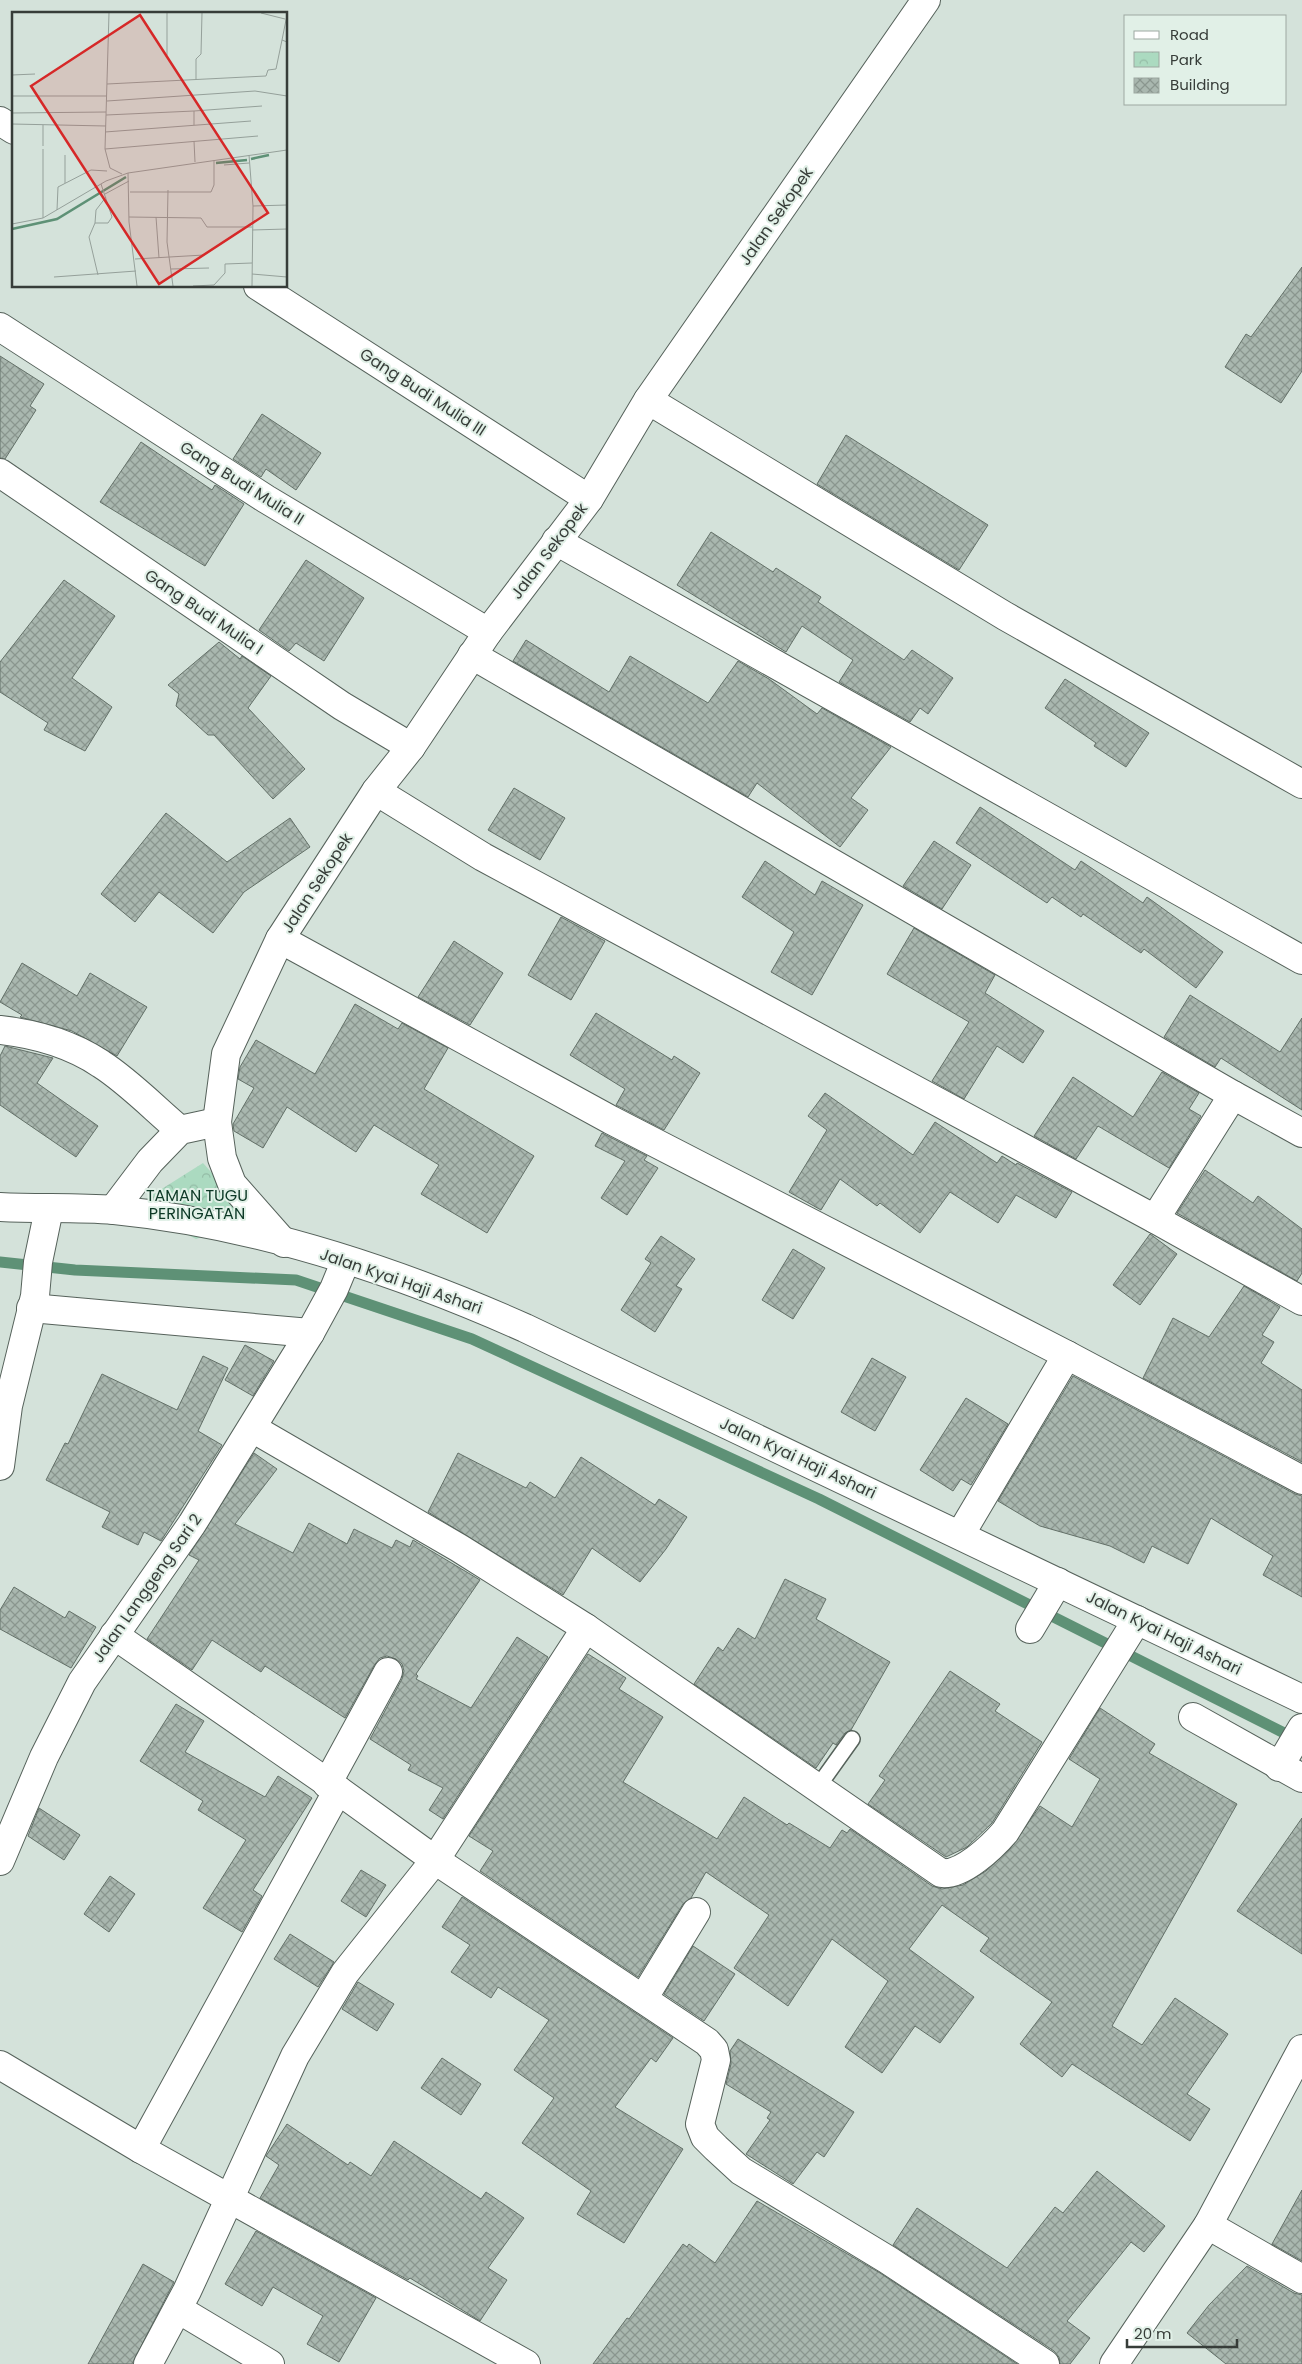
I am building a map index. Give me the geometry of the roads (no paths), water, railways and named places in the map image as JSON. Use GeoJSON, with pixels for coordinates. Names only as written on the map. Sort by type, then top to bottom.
{"type":"FeatureCollection","features":[{"type":"Feature","properties":{"kind":"street","name":"Jalan Sekopek"},"geometry":{"type":"LineString","coordinates":[[284,1243],[232,1184],[222,1158],[216,1122],[226,1054],[280,939],[376,791],[410,747],[488,632],[589,498],[648,400],[926,0]]}},
{"type":"Feature","properties":{"kind":"street"},"geometry":{"type":"LineString","coordinates":[[0,121],[12,129]]}},
{"type":"Feature","properties":{"kind":"street","name":"Gang Budi Mulia III"},"geometry":{"type":"LineString","coordinates":[[261,288],[589,498]]}},
{"type":"Feature","properties":{"kind":"street","name":"Gang Budi Mulia II"},"geometry":{"type":"LineString","coordinates":[[0,327],[266,499],[488,632]]}},
{"type":"Feature","properties":{"kind":"street"},"geometry":{"type":"LineString","coordinates":[[648,400],[1005,616],[1302,784]]}},
{"type":"Feature","properties":{"kind":"street","name":"Gang Budi Mulia I"},"geometry":{"type":"LineString","coordinates":[[0,473],[342,706],[410,747]]}},
{"type":"Feature","properties":{"kind":"street"},"geometry":{"type":"LineString","coordinates":[[556,541],[1302,960]]}},
{"type":"Feature","properties":{"kind":"street"},"geometry":{"type":"LineString","coordinates":[[472,656],[1302,1133]]}},
{"type":"Feature","properties":{"kind":"street"},"geometry":{"type":"LineString","coordinates":[[376,791],[483,857],[1155,1219],[1302,1301]]}},
{"type":"Feature","properties":{"kind":"street"},"geometry":{"type":"LineString","coordinates":[[280,939],[637,1134],[1067,1355],[1302,1480]]}},
{"type":"Feature","properties":{"kind":"street"},"geometry":{"type":"LineString","coordinates":[[0,1030],[41,1037],[63,1044],[102,1064],[180,1130]]}},
{"type":"Feature","properties":{"kind":"street"},"geometry":{"type":"LineString","coordinates":[[1155,1219],[1233,1095]]}},
{"type":"Feature","properties":{"kind":"street"},"geometry":{"type":"LineString","coordinates":[[113,1210],[150,1161],[180,1130],[216,1122]]}},
{"type":"Feature","properties":{"kind":"street","name":"Jalan Kyai Haji Ashari"},"geometry":{"type":"LineString","coordinates":[[0,1207],[113,1210],[208,1225],[346,1260],[451,1295],[525,1328],[960,1535],[1053,1590],[1302,1699]]}},
{"type":"Feature","properties":{"kind":"street"},"geometry":{"type":"LineString","coordinates":[[0,1466],[8,1406],[12,1342],[33,1302],[38,1262],[49,1209]]}},
{"type":"Feature","properties":{"kind":"street","name":"Jalan Langgeng Sari 2"},"geometry":{"type":"LineString","coordinates":[[0,1861],[44,1757],[82,1682],[192,1524],[312,1329],[334,1290],[346,1260]]}},
{"type":"Feature","properties":{"kind":"street"},"geometry":{"type":"LineString","coordinates":[[33,1302],[312,1329]]}},
{"type":"Feature","properties":{"kind":"street"},"geometry":{"type":"LineString","coordinates":[[960,1535],[1067,1355]]}},
{"type":"Feature","properties":{"kind":"street"},"geometry":{"type":"LineString","coordinates":[[252,1428],[459,1548],[586,1628],[934,1870],[949,1874],[992,1847],[1005,1832],[1133,1626]]}},
{"type":"Feature","properties":{"kind":"street"},"geometry":{"type":"LineString","coordinates":[[1030,1629],[1053,1590]]}},
{"type":"Feature","properties":{"kind":"street"},"geometry":{"type":"LineString","coordinates":[[148,2364],[178,2309],[230,2200],[294,2056],[345,1974],[435,1860],[586,1628]]}},
{"type":"Feature","properties":{"kind":"street"},"geometry":{"type":"LineString","coordinates":[[114,1635],[435,1860],[707,2042],[714,2050],[716,2060],[700,2124],[706,2137],[734,2165],[776,2193],[888,2260],[1044,2364]]}},
{"type":"Feature","properties":{"kind":"street"},"geometry":{"type":"LineString","coordinates":[[141,2149],[332,1787],[388,1672]]}},
{"type":"Feature","properties":{"kind":"street"},"geometry":{"type":"LineString","coordinates":[[1193,1717],[1289,1765],[1302,1728]]}},
{"type":"Feature","properties":{"kind":"street"},"geometry":{"type":"LineString","coordinates":[[643,1999],[696,1912]]}},
{"type":"Feature","properties":{"kind":"street"},"geometry":{"type":"LineString","coordinates":[[1114,2364],[1208,2225],[1302,2049]]}},
{"type":"Feature","properties":{"kind":"street"},"geometry":{"type":"LineString","coordinates":[[0,2065],[230,2200],[526,2364]]}},
{"type":"Feature","properties":{"kind":"street"},"geometry":{"type":"LineString","coordinates":[[1208,2225],[1302,2279]]}},
{"type":"Feature","properties":{"kind":"street"},"geometry":{"type":"LineString","coordinates":[[178,2309],[270,2364]]}},
{"type":"Feature","properties":{"kind":"lane"},"geometry":{"type":"LineString","coordinates":[[817,1788],[852,1739]]}},
{"type":"Feature","properties":{"kind":"waterway"},"geometry":{"type":"LineString","coordinates":[[0,1262],[75,1270],[296,1280],[472,1339],[819,1499],[1296,1739]]}},
{"type":"Feature","properties":{"kind":"park label","name":"TAMAN TUGU PERINGATAN"},"geometry":{"type":"Point","coordinates":[197,1204]}}]}
